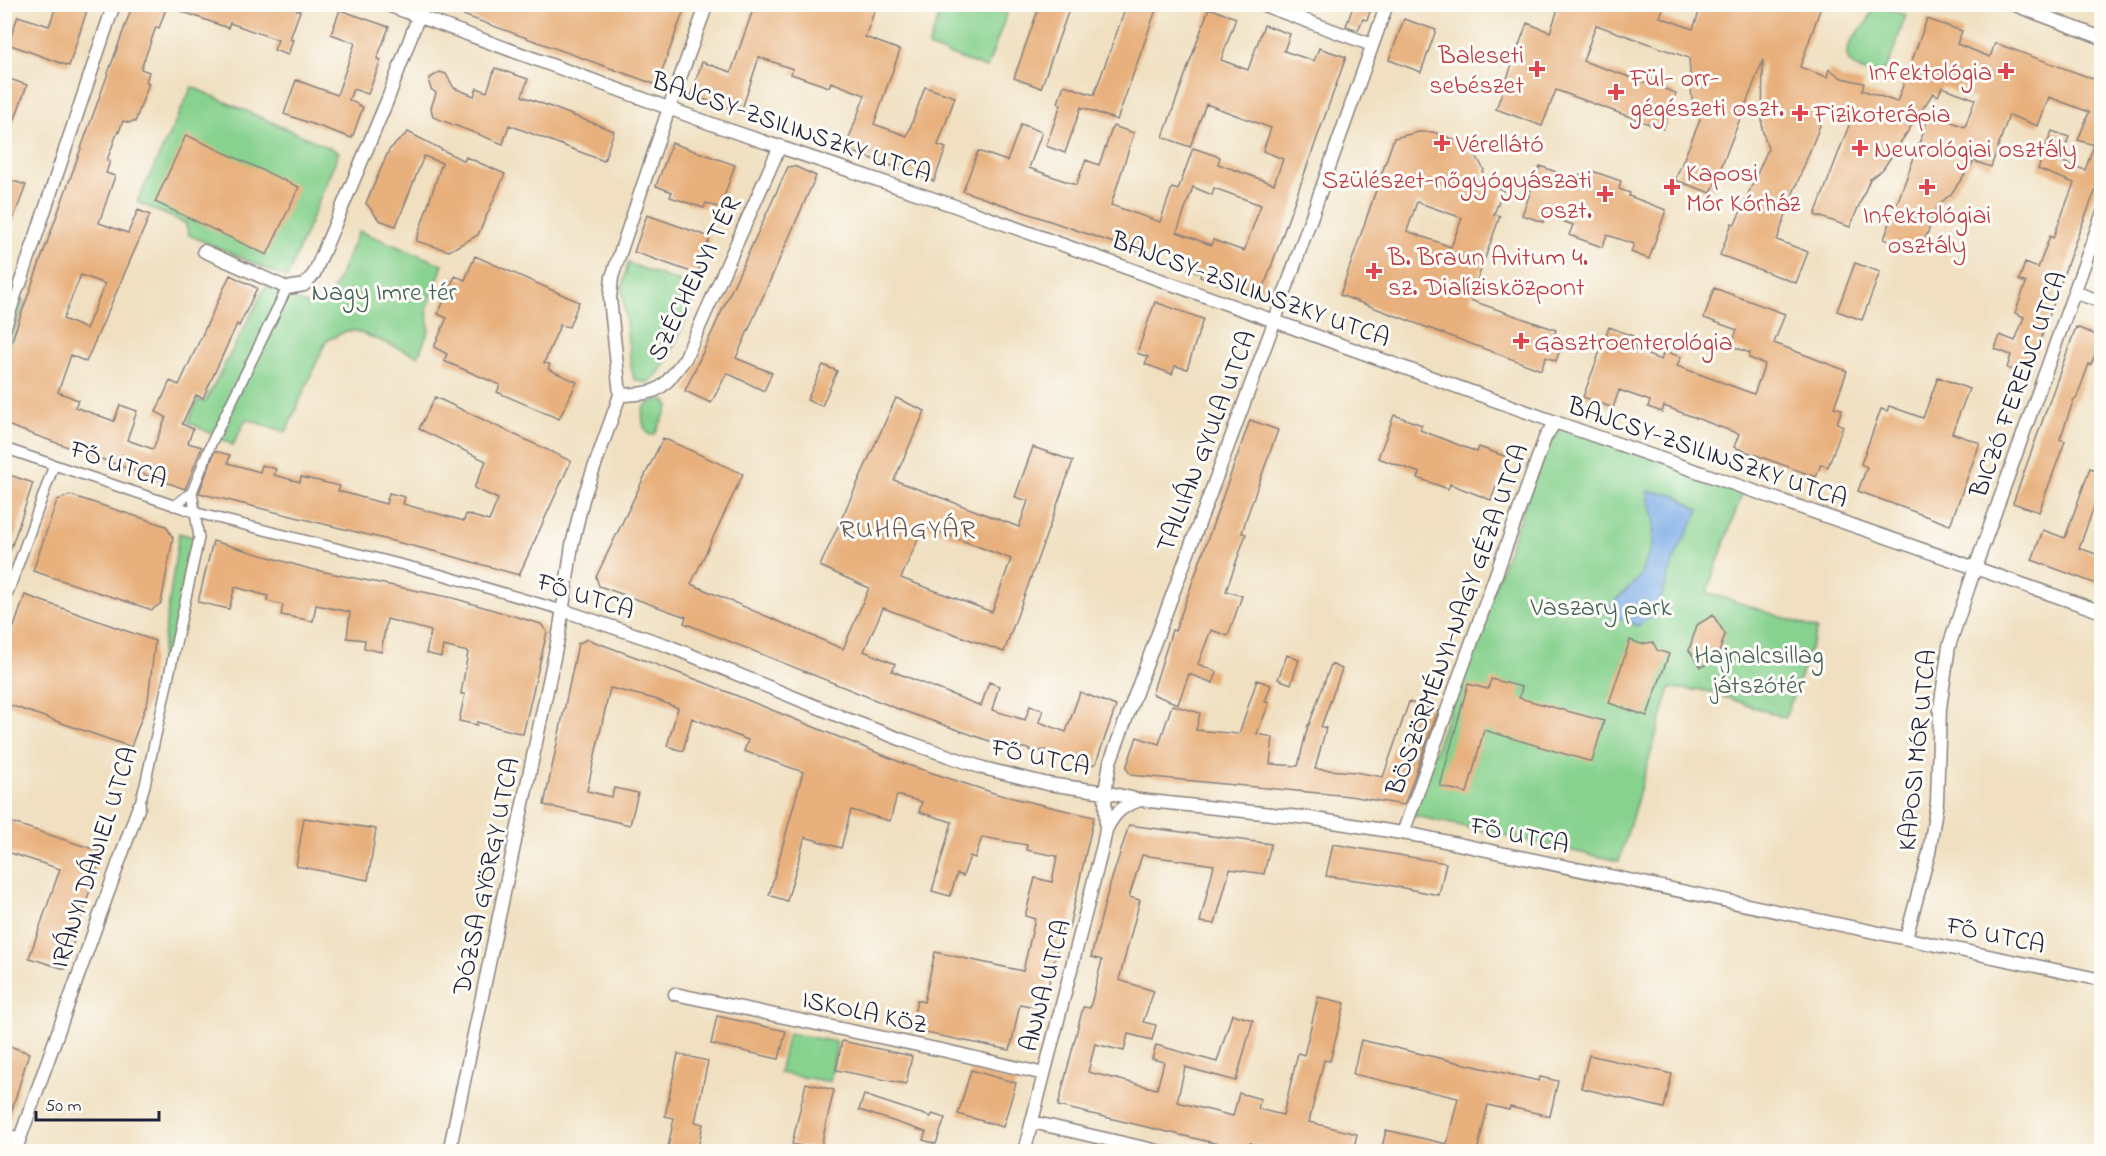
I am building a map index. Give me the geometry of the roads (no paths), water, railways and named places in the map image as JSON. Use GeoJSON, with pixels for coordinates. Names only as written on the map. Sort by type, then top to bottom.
{"type":"FeatureCollection","features":[{"type":"Feature","properties":{"kind":"street"},"geometry":{"type":"LineString","coordinates":[[4,335],[114,4]]}},
{"type":"Feature","properties":{"kind":"street","name":"BAJCSY-ZSILINSZKY UTCA"},"geometry":{"type":"LineString","coordinates":[[385,4],[421,10],[720,128],[780,146],[952,205],[1555,422],[2102,612]]}},
{"type":"Feature","properties":{"kind":"street","name":"SZÉCHENYI TÉR"},"geometry":{"type":"LineString","coordinates":[[562,610],[572,544],[583,500],[620,395],[610,298],[612,277],[707,4]]}},
{"type":"Feature","properties":{"kind":"street"},"geometry":{"type":"LineString","coordinates":[[1261,4],[1372,45]]}},
{"type":"Feature","properties":{"kind":"street","name":"TALLIÁN GYULA UTCA"},"geometry":{"type":"LineString","coordinates":[[1105,792],[1110,762],[1205,501],[1275,320],[1387,4]]}},
{"type":"Feature","properties":{"kind":"street"},"geometry":{"type":"LineString","coordinates":[[2012,4],[2102,38]]}},
{"type":"Feature","properties":{"kind":"street"},"geometry":{"type":"LineString","coordinates":[[204,251],[287,288],[304,285],[314,274],[387,101],[421,10]]}},
{"type":"Feature","properties":{"kind":"street","name":"SZÉCHENYI TÉR"},"geometry":{"type":"LineString","coordinates":[[620,395],[645,394],[662,388],[685,359],[780,146]]}},
{"type":"Feature","properties":{"kind":"street","name":"BICZÓ FERENC UTCA"},"geometry":{"type":"LineString","coordinates":[[1975,568],[2102,215]]}},
{"type":"Feature","properties":{"kind":"street"},"geometry":{"type":"LineString","coordinates":[[174,506],[192,492],[210,444],[287,288]]}},
{"type":"Feature","properties":{"kind":"street"},"geometry":{"type":"LineString","coordinates":[[2074,292],[2102,302]]}},
{"type":"Feature","properties":{"kind":"street","name":"BÖSZÖRMÉNYI-NAGY GÉZA UTCA"},"geometry":{"type":"LineString","coordinates":[[1403,833],[1545,438],[1555,422]]}},
{"type":"Feature","properties":{"kind":"street","name":"FŐ UTCA"},"geometry":{"type":"LineString","coordinates":[[4,448],[196,513],[439,574],[562,610],[666,645],[855,722],[983,768],[1048,784],[1105,792],[1140,800],[1309,818],[1403,833],[2102,980]]}},
{"type":"Feature","properties":{"kind":"street"},"geometry":{"type":"LineString","coordinates":[[8,593],[54,465]]}},
{"type":"Feature","properties":{"kind":"street","name":"IRÁNYI DÁNIEL UTCA"},"geometry":{"type":"LineString","coordinates":[[15,1152],[145,785],[199,538],[192,492]]}},
{"type":"Feature","properties":{"kind":"street","name":"KAPOSI MÓR UTCA"},"geometry":{"type":"LineString","coordinates":[[1906,938],[1929,853],[1937,802],[1940,708],[1949,646],[1975,568]]}},
{"type":"Feature","properties":{"kind":"street","name":"DÓZSA GYÖRGY UTCA"},"geometry":{"type":"LineString","coordinates":[[449,1152],[557,645],[562,610]]}},
{"type":"Feature","properties":{"kind":"street","name":"ANNA UTCA"},"geometry":{"type":"LineString","coordinates":[[1105,792],[1106,830]]}},
{"type":"Feature","properties":{"kind":"street","name":"ANNA UTCA"},"geometry":{"type":"LineString","coordinates":[[1024,1152],[1106,830],[1114,815],[1124,806],[1140,800]]}},
{"type":"Feature","properties":{"kind":"street","name":"ISKOLA KÖZ"},"geometry":{"type":"LineString","coordinates":[[675,994],[1044,1074]]}},
{"type":"Feature","properties":{"kind":"street"},"geometry":{"type":"LineString","coordinates":[[1032,1122],[1162,1152]]}},
{"type":"Feature","properties":{"kind":"street"},"geometry":{"type":"LineString","coordinates":[[4,1134],[19,1139]]}},
{"type":"Feature","properties":{"kind":"water"},"geometry":{"type":"Polygon","coordinates":[[[1647,491],[1675,495],[1699,510],[1675,557],[1655,615],[1638,626],[1603,612],[1639,578],[1653,544],[1654,518],[1647,491]]]}},
{"type":"Feature","properties":{"kind":"place","name":"Baleseti sebészet"},"geometry":{"type":"Point","coordinates":[1537,69]}},
{"type":"Feature","properties":{"kind":"place","name":"Infektológia"},"geometry":{"type":"Point","coordinates":[2006,71]}},
{"type":"Feature","properties":{"kind":"place","name":"Fül- orr- gégészeti oszt."},"geometry":{"type":"Point","coordinates":[1616,92]}},
{"type":"Feature","properties":{"kind":"place","name":"Fizikoterápia"},"geometry":{"type":"Point","coordinates":[1800,113]}},
{"type":"Feature","properties":{"kind":"place","name":"Vérellátó"},"geometry":{"type":"Point","coordinates":[1442,143]}},
{"type":"Feature","properties":{"kind":"place","name":"Neurológiai osztály"},"geometry":{"type":"Point","coordinates":[1860,148]}},
{"type":"Feature","properties":{"kind":"place","name":"Kaposi Mór Kórház"},"geometry":{"type":"Point","coordinates":[1672,187]}},
{"type":"Feature","properties":{"kind":"place","name":"Infektológiai osztály"},"geometry":{"type":"Point","coordinates":[1927,187]}},
{"type":"Feature","properties":{"kind":"place","name":"Szülészet-nőgyógyászati oszt."},"geometry":{"type":"Point","coordinates":[1605,194]}},
{"type":"Feature","properties":{"kind":"place","name":"B. Braun Avitum 4. sz. Dialízisközpont"},"geometry":{"type":"Point","coordinates":[1374,271]}},
{"type":"Feature","properties":{"kind":"place","name":"Gasztroenterológia"},"geometry":{"type":"Point","coordinates":[1521,341]}},
{"type":"Feature","properties":{"kind":"district","name":"RUHAGYÁR"},"geometry":{"type":"Point","coordinates":[908,528]}},
{"type":"Feature","properties":{"kind":"park label","name":"Nagy Imre tér"},"geometry":{"type":"Point","coordinates":[384,291]}},
{"type":"Feature","properties":{"kind":"park label","name":"Vaszary park"},"geometry":{"type":"Point","coordinates":[1601,606]}},
{"type":"Feature","properties":{"kind":"park label","name":"Hajnalcsillag játszótér"},"geometry":{"type":"Point","coordinates":[1759,669]}}]}
